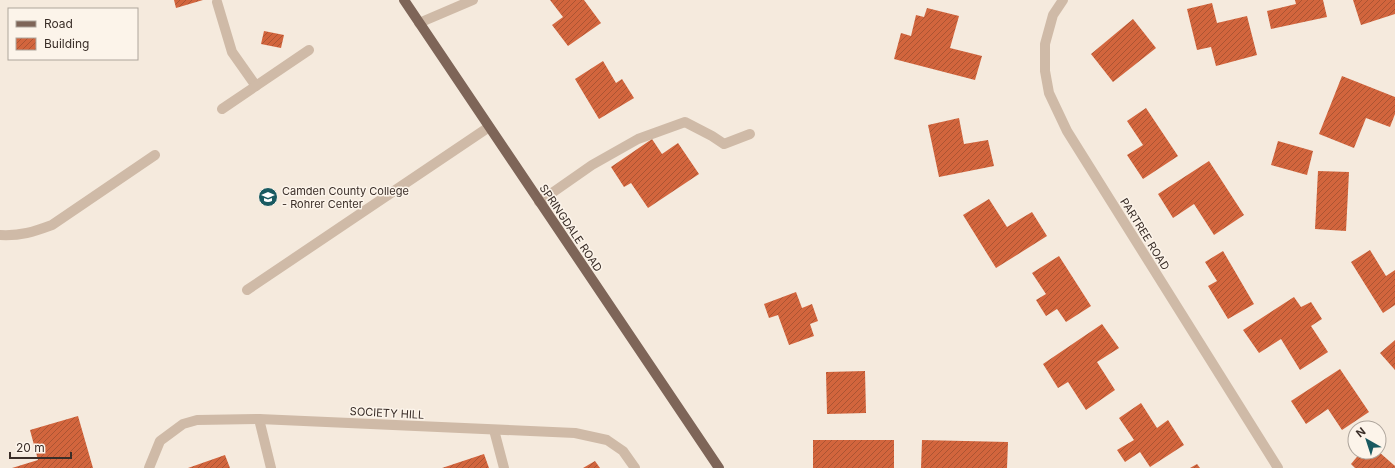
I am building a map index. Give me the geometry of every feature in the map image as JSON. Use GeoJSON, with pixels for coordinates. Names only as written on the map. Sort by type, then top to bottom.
{"type":"FeatureCollection","features":[{"type":"Feature","properties":{"kind":"main road","name":"SPRINGDALE ROAD"},"geometry":{"type":"LineString","coordinates":[[404,0],[719,468]]}},
{"type":"Feature","properties":{"kind":"street"},"geometry":{"type":"LineString","coordinates":[[419,23],[474,0]]}},
{"type":"Feature","properties":{"kind":"street","name":"PARTREE ROAD"},"geometry":{"type":"LineString","coordinates":[[1063,0],[1053,15],[1045,44],[1045,71],[1049,93],[1067,131],[1278,468]]}},
{"type":"Feature","properties":{"kind":"street"},"geometry":{"type":"LineString","coordinates":[[217,2],[232,52],[256,86]]}},
{"type":"Feature","properties":{"kind":"street"},"geometry":{"type":"LineString","coordinates":[[222,109],[310,50]]}},
{"type":"Feature","properties":{"kind":"street"},"geometry":{"type":"LineString","coordinates":[[539,202],[592,165],[638,139],[685,122],[724,144],[750,134]]}},
{"type":"Feature","properties":{"kind":"street"},"geometry":{"type":"LineString","coordinates":[[247,290],[489,126]]}},
{"type":"Feature","properties":{"kind":"street"},"geometry":{"type":"LineString","coordinates":[[0,235],[15,236],[34,232],[52,224],[155,155]]}},
{"type":"Feature","properties":{"kind":"street"},"geometry":{"type":"LineString","coordinates":[[259,419],[271,468]]}},
{"type":"Feature","properties":{"kind":"street","name":"SOCIETY HILL"},"geometry":{"type":"LineString","coordinates":[[149,468],[160,441],[183,424],[197,420],[259,419],[575,433],[607,440],[623,451],[635,468]]}},
{"type":"Feature","properties":{"kind":"street"},"geometry":{"type":"LineString","coordinates":[[494,430],[504,468]]}},
{"type":"Feature","properties":{"kind":"building"},"geometry":{"type":"Polygon","coordinates":[[[174,0],[203,0],[176,8],[174,0]]]}},
{"type":"Feature","properties":{"kind":"building"},"geometry":{"type":"Polygon","coordinates":[[[550,0],[584,0],[601,23],[568,46],[552,25],[563,17],[550,0]]]}},
{"type":"Feature","properties":{"kind":"building"},"geometry":{"type":"Polygon","coordinates":[[[1295,0],[1323,0],[1327,17],[1271,29],[1267,11],[1296,4],[1295,0]]]}},
{"type":"Feature","properties":{"kind":"building"},"geometry":{"type":"Polygon","coordinates":[[[1353,0],[1395,0],[1395,14],[1361,25],[1353,0]]]}},
{"type":"Feature","properties":{"kind":"building"},"geometry":{"type":"Polygon","coordinates":[[[1212,3],[1217,23],[1247,16],[1257,55],[1216,66],[1211,47],[1197,50],[1187,9],[1212,3]]]}},
{"type":"Feature","properties":{"kind":"building"},"geometry":{"type":"Polygon","coordinates":[[[927,8],[959,16],[950,48],[982,56],[975,80],[894,59],[901,33],[911,36],[916,15],[924,17],[927,8]]]}},
{"type":"Feature","properties":{"kind":"building"},"geometry":{"type":"Polygon","coordinates":[[[1133,19],[1156,48],[1113,82],[1091,54],[1133,19]]]}},
{"type":"Feature","properties":{"kind":"building"},"geometry":{"type":"Polygon","coordinates":[[[264,31],[284,35],[281,48],[261,44],[264,31]]]}},
{"type":"Feature","properties":{"kind":"building"},"geometry":{"type":"Polygon","coordinates":[[[603,61],[616,83],[622,79],[634,98],[599,119],[575,79],[603,61]]]}},
{"type":"Feature","properties":{"kind":"building"},"geometry":{"type":"Polygon","coordinates":[[[1342,76],[1395,97],[1395,114],[1390,127],[1366,118],[1354,148],[1319,134],[1342,76]]]}},
{"type":"Feature","properties":{"kind":"building"},"geometry":{"type":"Polygon","coordinates":[[[1146,108],[1178,156],[1143,179],[1127,155],[1143,145],[1127,121],[1146,108]]]}},
{"type":"Feature","properties":{"kind":"building"},"geometry":{"type":"Polygon","coordinates":[[[959,118],[964,144],[988,140],[994,166],[939,177],[928,125],[959,118]]]}},
{"type":"Feature","properties":{"kind":"building"},"geometry":{"type":"Polygon","coordinates":[[[652,139],[662,154],[678,143],[699,174],[648,208],[631,183],[624,187],[611,167],[652,139]]]}},
{"type":"Feature","properties":{"kind":"building"},"geometry":{"type":"Polygon","coordinates":[[[1278,141],[1313,151],[1307,175],[1271,165],[1278,141]]]}},
{"type":"Feature","properties":{"kind":"building"},"geometry":{"type":"Polygon","coordinates":[[[1209,161],[1244,215],[1214,235],[1194,204],[1173,218],[1158,194],[1209,161]]]}},
{"type":"Feature","properties":{"kind":"building"},"geometry":{"type":"Polygon","coordinates":[[[1318,171],[1349,172],[1346,231],[1315,229],[1318,171]]]}},
{"type":"Feature","properties":{"kind":"building"},"geometry":{"type":"Polygon","coordinates":[[[989,199],[1007,227],[1032,212],[1047,236],[996,268],[963,215],[989,199]]]}},
{"type":"Feature","properties":{"kind":"building"},"geometry":{"type":"Polygon","coordinates":[[[1370,250],[1386,276],[1395,270],[1395,305],[1383,313],[1351,262],[1370,250]]]}},
{"type":"Feature","properties":{"kind":"building"},"geometry":{"type":"Polygon","coordinates":[[[1223,251],[1254,304],[1228,319],[1208,286],[1217,281],[1205,262],[1223,251]]]}},
{"type":"Feature","properties":{"kind":"building"},"geometry":{"type":"Polygon","coordinates":[[[1059,256],[1091,306],[1066,322],[1057,309],[1046,316],[1036,300],[1046,294],[1032,273],[1059,256]]]}},
{"type":"Feature","properties":{"kind":"building"},"geometry":{"type":"Polygon","coordinates":[[[796,292],[802,308],[812,304],[818,321],[810,324],[814,336],[789,345],[778,315],[769,318],[764,304],[796,292]]]}},
{"type":"Feature","properties":{"kind":"building"},"geometry":{"type":"Polygon","coordinates":[[[1294,297],[1301,307],[1311,302],[1322,319],[1311,326],[1328,352],[1300,370],[1281,339],[1259,353],[1243,330],[1294,297]]]}},
{"type":"Feature","properties":{"kind":"building"},"geometry":{"type":"Polygon","coordinates":[[[1102,324],[1119,348],[1097,362],[1115,390],[1086,410],[1068,382],[1058,388],[1043,364],[1102,324]]]}},
{"type":"Feature","properties":{"kind":"building"},"geometry":{"type":"Polygon","coordinates":[[[1395,340],[1395,370],[1380,353],[1395,340]]]}},
{"type":"Feature","properties":{"kind":"building"},"geometry":{"type":"Polygon","coordinates":[[[1340,369],[1369,412],[1357,420],[1347,420],[1347,427],[1342,430],[1328,409],[1306,424],[1291,401],[1340,369]]]}},
{"type":"Feature","properties":{"kind":"building"},"geometry":{"type":"Polygon","coordinates":[[[865,371],[866,413],[827,414],[826,372],[865,371]]]}},
{"type":"Feature","properties":{"kind":"building"},"geometry":{"type":"Polygon","coordinates":[[[1141,403],[1157,428],[1168,420],[1184,445],[1150,467],[1140,452],[1125,462],[1117,450],[1134,440],[1119,418],[1141,403]]]}},
{"type":"Feature","properties":{"kind":"building"},"geometry":{"type":"Polygon","coordinates":[[[78,416],[93,468],[12,468],[38,460],[30,430],[78,416]]]}},
{"type":"Feature","properties":{"kind":"building"},"geometry":{"type":"Polygon","coordinates":[[[813,440],[894,440],[894,468],[813,468],[813,440]]]}},
{"type":"Feature","properties":{"kind":"building"},"geometry":{"type":"Polygon","coordinates":[[[922,440],[1008,442],[1007,468],[921,468],[922,440]]]}},
{"type":"Feature","properties":{"kind":"building"},"geometry":{"type":"Polygon","coordinates":[[[484,454],[489,468],[442,468],[484,454]]]}},
{"type":"Feature","properties":{"kind":"building"},"geometry":{"type":"Polygon","coordinates":[[[225,455],[230,468],[188,468],[225,455]]]}},
{"type":"Feature","properties":{"kind":"building"},"geometry":{"type":"Polygon","coordinates":[[[1387,459],[1395,466],[1395,468],[1355,468],[1351,464],[1354,460],[1387,459]]]}},
{"type":"Feature","properties":{"kind":"building"},"geometry":{"type":"Polygon","coordinates":[[[595,461],[600,468],[583,468],[595,461]]]}},
{"type":"Feature","properties":{"kind":"building"},"geometry":{"type":"Polygon","coordinates":[[[1197,464],[1200,468],[1190,468],[1197,464]]]}},
{"type":"Feature","properties":{"kind":"place","name":"Camden County College - Rohrer Center"},"geometry":{"type":"Point","coordinates":[268,197]}}]}
